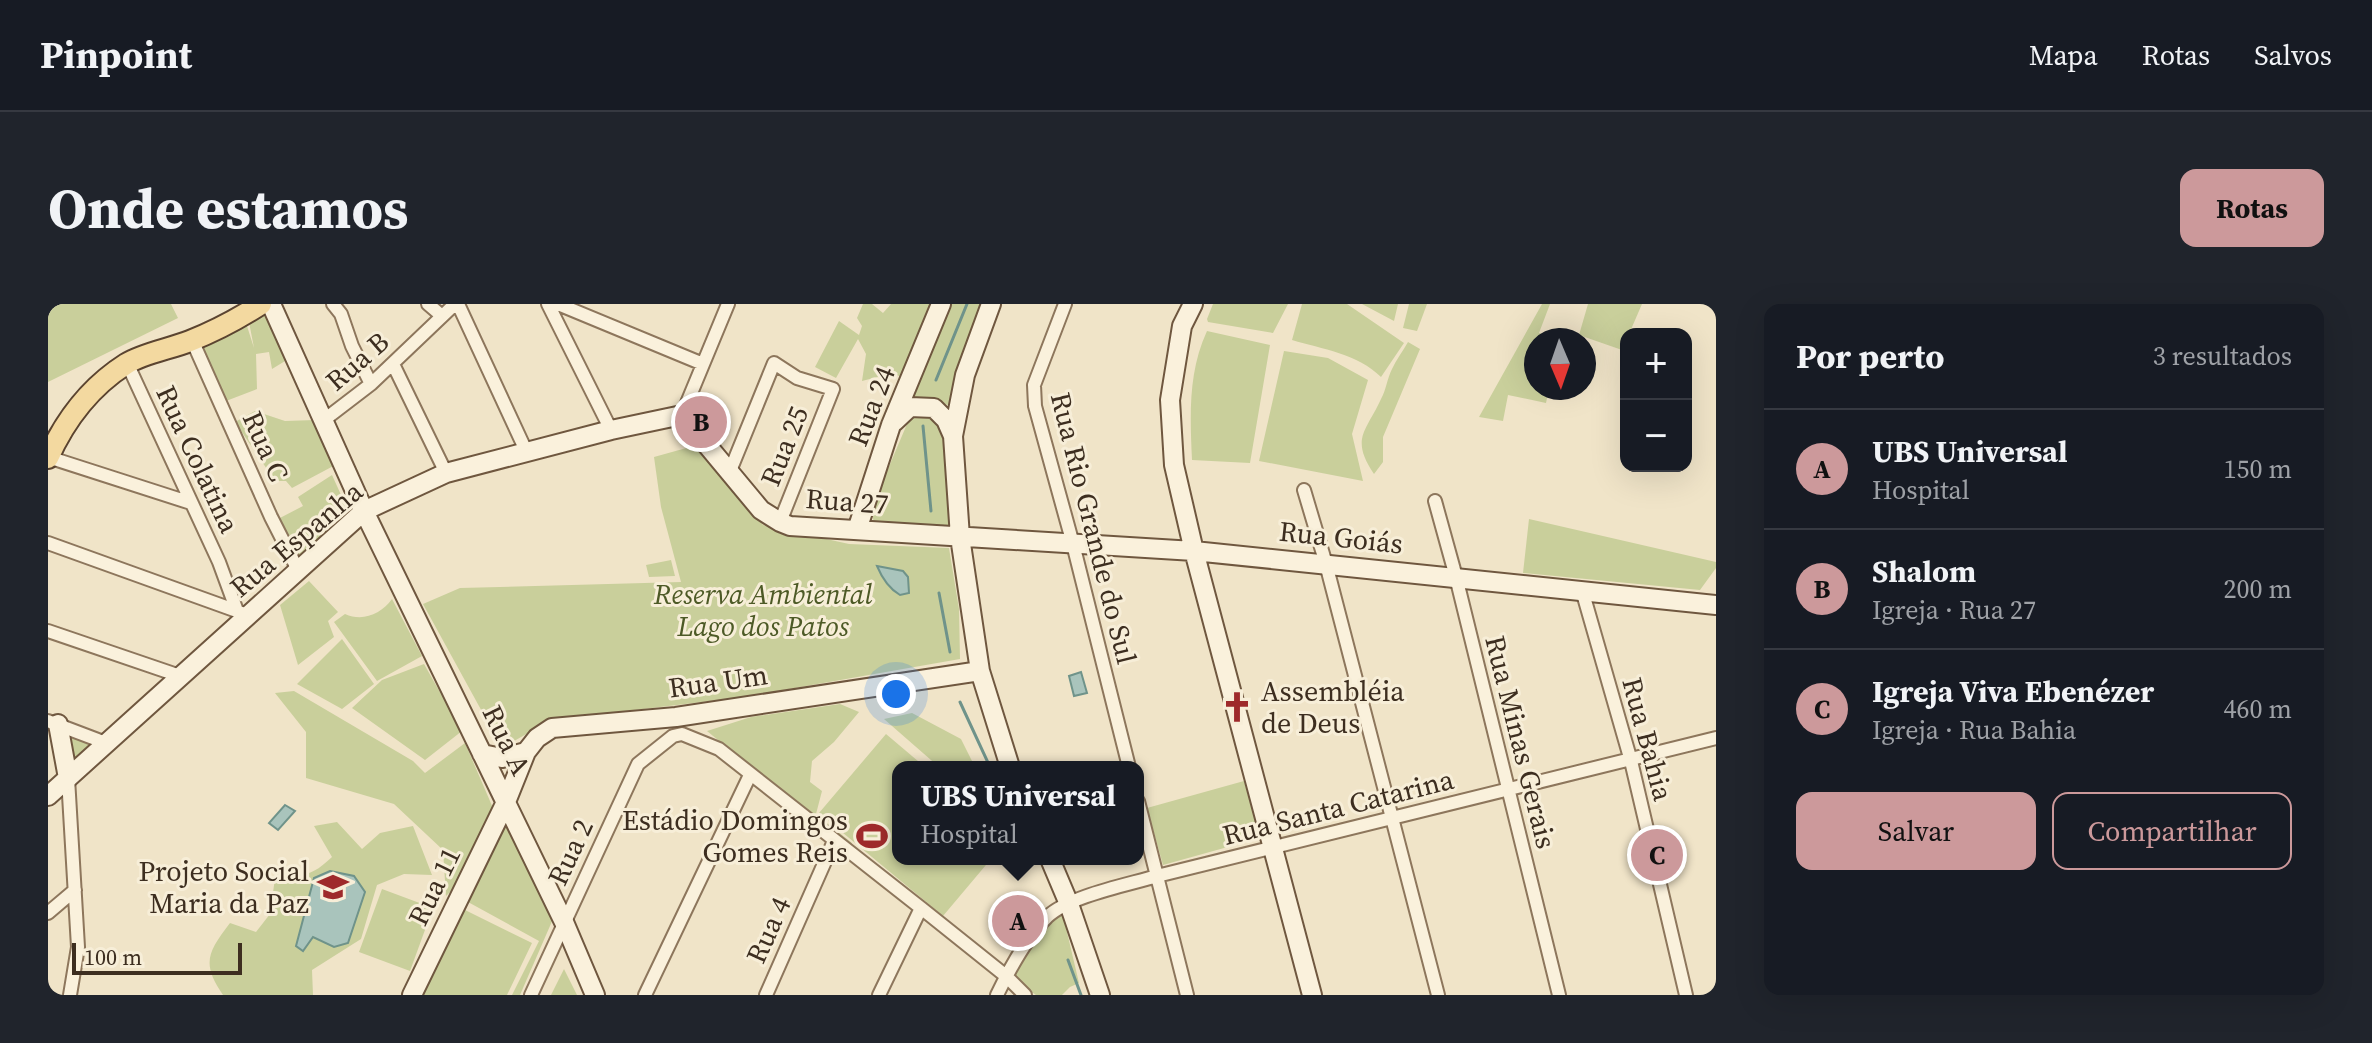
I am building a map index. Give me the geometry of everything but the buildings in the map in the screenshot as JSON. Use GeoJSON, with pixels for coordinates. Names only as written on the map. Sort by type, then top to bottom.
{"type":"FeatureCollection","features":[{"type":"Feature","properties":{"kind":"main road"},"geometry":{"type":"LineString","coordinates":[[48,458],[69,417],[94,390],[127,363],[233,322],[261,304]]}},
{"type":"Feature","properties":{"kind":"street","name":"Rua A"},"geometry":{"type":"LineString","coordinates":[[271,304],[364,511],[564,922],[595,995]]}},
{"type":"Feature","properties":{"kind":"street"},"geometry":{"type":"LineString","coordinates":[[352,304],[337,309],[371,384]]}},
{"type":"Feature","properties":{"kind":"street"},"geometry":{"type":"LineString","coordinates":[[428,304],[442,316]]}},
{"type":"Feature","properties":{"kind":"street","name":"Rua B"},"geometry":{"type":"LineString","coordinates":[[324,420],[371,384],[457,304]]}},
{"type":"Feature","properties":{"kind":"street"},"geometry":{"type":"LineString","coordinates":[[457,304],[527,453]]}},
{"type":"Feature","properties":{"kind":"street"},"geometry":{"type":"LineString","coordinates":[[548,304],[611,430]]}},
{"type":"Feature","properties":{"kind":"street"},"geometry":{"type":"LineString","coordinates":[[558,304],[703,364]]}},
{"type":"Feature","properties":{"kind":"street"},"geometry":{"type":"LineString","coordinates":[[682,415],[728,304]]}},
{"type":"Feature","properties":{"kind":"street","name":"Rua 24"},"geometry":{"type":"LineString","coordinates":[[857,530],[891,425],[941,304]]}},
{"type":"Feature","properties":{"kind":"street"},"geometry":{"type":"LineString","coordinates":[[991,304],[965,375],[953,436],[960,537],[980,671],[1008,761]]}},
{"type":"Feature","properties":{"kind":"street","name":"Rua Rio Grande do Sul"},"geometry":{"type":"LineString","coordinates":[[1065,304],[1034,385],[1035,406],[1127,761]]}},
{"type":"Feature","properties":{"kind":"street"},"geometry":{"type":"LineString","coordinates":[[1193,304],[1182,326],[1170,400],[1174,465],[1312,995]]}},
{"type":"Feature","properties":{"kind":"street","name":"Rua C"},"geometry":{"type":"LineString","coordinates":[[192,340],[298,570]]}},
{"type":"Feature","properties":{"kind":"street","name":"Rua Colatina"},"geometry":{"type":"LineString","coordinates":[[127,363],[242,613]]}},
{"type":"Feature","properties":{"kind":"street","name":"Rua 25"},"geometry":{"type":"LineString","coordinates":[[730,471],[774,363],[797,378],[833,389],[780,522]]}},
{"type":"Feature","properties":{"kind":"street"},"geometry":{"type":"LineString","coordinates":[[393,364],[446,473]]}},
{"type":"Feature","properties":{"kind":"street"},"geometry":{"type":"LineString","coordinates":[[891,425],[910,407],[934,408],[946,420],[953,436]]}},
{"type":"Feature","properties":{"kind":"street","name":"Rua Espanha"},"geometry":{"type":"LineString","coordinates":[[48,796],[180,676],[242,613],[298,570],[364,511],[446,473],[682,415]]}},
{"type":"Feature","properties":{"kind":"street","name":"Rua 27"},"geometry":{"type":"LineString","coordinates":[[682,415],[761,510],[780,522],[790,526],[960,537]]}},
{"type":"Feature","properties":{"kind":"street"},"geometry":{"type":"LineString","coordinates":[[48,458],[191,503]]}},
{"type":"Feature","properties":{"kind":"street"},"geometry":{"type":"LineString","coordinates":[[1304,490],[1438,995]]}},
{"type":"Feature","properties":{"kind":"street","name":"Rua Minas Gerais"},"geometry":{"type":"LineString","coordinates":[[1435,501],[1559,995]]}},
{"type":"Feature","properties":{"kind":"street","name":"Rua Goiás"},"geometry":{"type":"LineString","coordinates":[[960,537],[1194,551],[1716,606]]}},
{"type":"Feature","properties":{"kind":"street"},"geometry":{"type":"LineString","coordinates":[[48,543],[242,613]]}},
{"type":"Feature","properties":{"kind":"street","name":"Rua Bahia"},"geometry":{"type":"LineString","coordinates":[[1582,590],[1631,761],[1686,995]]}},
{"type":"Feature","properties":{"kind":"street"},"geometry":{"type":"LineString","coordinates":[[48,631],[180,676]]}},
{"type":"Feature","properties":{"kind":"street","name":"Rua Um"},"geometry":{"type":"LineString","coordinates":[[506,802],[526,752],[537,738],[552,728],[679,726],[980,671]]}},
{"type":"Feature","properties":{"kind":"street"},"geometry":{"type":"LineString","coordinates":[[53,723],[106,743]]}},
{"type":"Feature","properties":{"kind":"street"},"geometry":{"type":"LineString","coordinates":[[53,723],[68,778],[78,947],[70,995]]}},
{"type":"Feature","properties":{"kind":"street"},"geometry":{"type":"LineString","coordinates":[[679,726],[719,749],[1006,976],[1025,995]]}},
{"type":"Feature","properties":{"kind":"street","name":"Rua 2"},"geometry":{"type":"LineString","coordinates":[[531,995],[638,764],[667,741],[679,726]]}},
{"type":"Feature","properties":{"kind":"street","name":"Rua Santa Catarina"},"geometry":{"type":"LineString","coordinates":[[997,995],[1022,949],[1049,915],[1088,896],[1157,876],[1716,738]]}},
{"type":"Feature","properties":{"kind":"street"},"geometry":{"type":"LineString","coordinates":[[482,754],[502,758],[526,752]]}},
{"type":"Feature","properties":{"kind":"street"},"geometry":{"type":"LineString","coordinates":[[645,995],[750,775]]}},
{"type":"Feature","properties":{"kind":"street","name":"Rua 11"},"geometry":{"type":"LineString","coordinates":[[412,995],[506,802]]}},
{"type":"Feature","properties":{"kind":"street"},"geometry":{"type":"LineString","coordinates":[[1144,825],[1187,995]]}},
{"type":"Feature","properties":{"kind":"street","name":"Rua 4"},"geometry":{"type":"LineString","coordinates":[[766,995],[834,841]]}},
{"type":"Feature","properties":{"kind":"street"},"geometry":{"type":"LineString","coordinates":[[1053,865],[1100,995]]}},
{"type":"Feature","properties":{"kind":"street"},"geometry":{"type":"LineString","coordinates":[[48,913],[75,890]]}},
{"type":"Feature","properties":{"kind":"street"},"geometry":{"type":"LineString","coordinates":[[879,995],[921,908]]}},
{"type":"Feature","properties":{"kind":"green space"},"geometry":{"type":"Polygon","coordinates":[[[48,304],[171,304],[178,318],[48,382],[48,304]]]}},
{"type":"Feature","properties":{"kind":"green space"},"geometry":{"type":"Polygon","coordinates":[[[863,304],[872,304],[883,313],[891,304],[936,304],[905,379],[893,373],[862,381],[866,354],[858,339],[836,378],[815,367],[839,321],[859,335],[862,326],[857,318],[863,304]]]}},
{"type":"Feature","properties":{"kind":"green space"},"geometry":{"type":"Polygon","coordinates":[[[949,304],[985,304],[950,406],[928,397],[911,398],[949,304]]]}},
{"type":"Feature","properties":{"kind":"green space"},"geometry":{"type":"Polygon","coordinates":[[[1213,304],[1288,304],[1273,333],[1208,322],[1213,304]]]}},
{"type":"Feature","properties":{"kind":"green space"},"geometry":{"type":"Polygon","coordinates":[[[1302,304],[1347,304],[1404,343],[1381,377],[1351,358],[1292,340],[1302,304]]]}},
{"type":"Feature","properties":{"kind":"green space"},"geometry":{"type":"Polygon","coordinates":[[[1362,304],[1398,304],[1394,321],[1362,304]]]}},
{"type":"Feature","properties":{"kind":"green space"},"geometry":{"type":"Polygon","coordinates":[[[1409,304],[1427,304],[1417,331],[1403,328],[1409,304]]]}},
{"type":"Feature","properties":{"kind":"green space"},"geometry":{"type":"Polygon","coordinates":[[[1542,304],[1550,304],[1541,328],[1529,328],[1542,304]]]}},
{"type":"Feature","properties":{"kind":"green space"},"geometry":{"type":"Polygon","coordinates":[[[1588,304],[1642,304],[1632,328],[1620,328],[1620,349],[1596,341],[1596,328],[1581,328],[1588,304]]]}},
{"type":"Feature","properties":{"kind":"green space"},"geometry":{"type":"Polygon","coordinates":[[[264,315],[273,320],[290,358],[272,369],[269,352],[256,354],[257,389],[226,401],[199,346],[247,326],[254,348],[249,322],[264,315]]]}},
{"type":"Feature","properties":{"kind":"green space"},"geometry":{"type":"Polygon","coordinates":[[[1207,331],[1270,345],[1250,463],[1192,460],[1193,378],[1207,331]]]}},
{"type":"Feature","properties":{"kind":"green space"},"geometry":{"type":"Polygon","coordinates":[[[1524,336],[1524,398],[1508,395],[1503,421],[1479,417],[1524,336]]]}},
{"type":"Feature","properties":{"kind":"green space"},"geometry":{"type":"Polygon","coordinates":[[[1408,342],[1420,349],[1383,437],[1383,462],[1374,474],[1363,452],[1363,435],[1408,342]]]}},
{"type":"Feature","properties":{"kind":"green space"},"geometry":{"type":"Polygon","coordinates":[[[1284,351],[1328,358],[1368,380],[1352,434],[1363,481],[1259,461],[1284,351]]]}},
{"type":"Feature","properties":{"kind":"green space"},"geometry":{"type":"Polygon","coordinates":[[[255,411],[285,421],[315,420],[339,463],[292,488],[286,481],[275,481],[235,422],[255,411]]]}},
{"type":"Feature","properties":{"kind":"green space"},"geometry":{"type":"Polygon","coordinates":[[[929,414],[943,427],[948,527],[874,523],[871,509],[907,424],[914,416],[929,414]]]}},
{"type":"Feature","properties":{"kind":"green space","name":"Reserva Ambiental Lago dos Patos"},"geometry":{"type":"Polygon","coordinates":[[[687,430],[763,525],[849,544],[949,548],[959,609],[960,659],[744,697],[551,720],[502,748],[423,604],[460,588],[681,582],[661,507],[654,457],[690,447],[687,430]]]}},
{"type":"Feature","properties":{"kind":"green space"},"geometry":{"type":"Polygon","coordinates":[[[332,475],[342,497],[350,494],[352,507],[299,558],[278,519],[303,506],[298,497],[332,475]]]}},
{"type":"Feature","properties":{"kind":"green space"},"geometry":{"type":"Polygon","coordinates":[[[1529,519],[1716,562],[1716,568],[1700,590],[1523,573],[1529,519]]]}},
{"type":"Feature","properties":{"kind":"green space"},"geometry":{"type":"Polygon","coordinates":[[[671,560],[675,576],[649,577],[646,565],[671,560]]]}},
{"type":"Feature","properties":{"kind":"green space"},"geometry":{"type":"Polygon","coordinates":[[[309,581],[338,612],[328,621],[334,637],[298,665],[280,605],[309,581]]]}},
{"type":"Feature","properties":{"kind":"green space"},"geometry":{"type":"Polygon","coordinates":[[[392,599],[422,656],[377,681],[334,622],[345,614],[358,617],[371,615],[383,609],[392,599]]]}},
{"type":"Feature","properties":{"kind":"green space"},"geometry":{"type":"Polygon","coordinates":[[[342,639],[374,684],[342,709],[297,684],[342,639]]]}},
{"type":"Feature","properties":{"kind":"green space"},"geometry":{"type":"Polygon","coordinates":[[[424,664],[462,731],[425,760],[352,708],[382,680],[424,664]]]}},
{"type":"Feature","properties":{"kind":"green space"},"geometry":{"type":"Polygon","coordinates":[[[294,691],[413,761],[425,773],[465,743],[493,808],[456,886],[446,896],[443,850],[394,804],[306,778],[306,732],[275,693],[294,691]]]}},
{"type":"Feature","properties":{"kind":"green space"},"geometry":{"type":"Polygon","coordinates":[[[840,704],[859,712],[834,742],[812,761],[810,782],[822,791],[816,814],[852,843],[849,847],[707,731],[751,717],[840,704]]]}},
{"type":"Feature","properties":{"kind":"green space"},"geometry":{"type":"Polygon","coordinates":[[[912,713],[961,739],[972,761],[932,761],[884,719],[912,713]]]}},
{"type":"Feature","properties":{"kind":"green space","name":"Estádio Domingos Gomes Reis"},"geometry":{"type":"Polygon","coordinates":[[[886,734],[918,761],[892,761],[892,865],[986,865],[943,916],[819,813],[886,734]]]}},
{"type":"Feature","properties":{"kind":"green space"},"geometry":{"type":"Polygon","coordinates":[[[66,735],[95,746],[71,769],[66,735]]]}},
{"type":"Feature","properties":{"kind":"green space"},"geometry":{"type":"Polygon","coordinates":[[[1244,781],[1260,838],[1163,865],[1147,808],[1244,781]]]}},
{"type":"Feature","properties":{"kind":"green space"},"geometry":{"type":"Polygon","coordinates":[[[337,822],[362,849],[380,833],[413,826],[432,875],[404,874],[377,885],[361,939],[312,970],[313,995],[223,995],[210,966],[212,950],[217,942],[230,923],[256,932],[270,914],[276,871],[306,874],[332,857],[314,826],[337,822]]]}},
{"type":"Feature","properties":{"kind":"green space"},"geometry":{"type":"Polygon","coordinates":[[[505,824],[553,919],[520,995],[512,995],[539,941],[468,902],[505,824]]]}},
{"type":"Feature","properties":{"kind":"green space"},"geometry":{"type":"Polygon","coordinates":[[[382,889],[433,908],[410,971],[359,952],[382,889]]]}},
{"type":"Feature","properties":{"kind":"green space"},"geometry":{"type":"Polygon","coordinates":[[[465,910],[532,943],[507,995],[423,995],[465,910]]]}},
{"type":"Feature","properties":{"kind":"green space"},"geometry":{"type":"Polygon","coordinates":[[[1062,911],[1079,983],[1062,995],[1036,995],[1009,976],[1044,921],[1062,911]]]}},
{"type":"Feature","properties":{"kind":"green space"},"geometry":{"type":"Polygon","coordinates":[[[564,969],[577,995],[551,995],[564,969]]]}},
{"type":"Feature","properties":{"kind":"water"},"geometry":{"type":"Polygon","coordinates":[[[877,566],[903,571],[908,577],[909,593],[900,595],[892,589],[877,566]]]}},
{"type":"Feature","properties":{"kind":"water"},"geometry":{"type":"Polygon","coordinates":[[[1081,672],[1087,693],[1074,696],[1069,676],[1081,672]]]}},
{"type":"Feature","properties":{"kind":"water"},"geometry":{"type":"Polygon","coordinates":[[[285,805],[295,811],[278,830],[269,823],[285,805]]]}},
{"type":"Feature","properties":{"kind":"water"},"geometry":{"type":"Polygon","coordinates":[[[330,871],[354,876],[365,892],[348,943],[334,947],[313,937],[303,951],[296,946],[314,878],[330,871]]]}},
{"type":"Feature","properties":{"kind":"waterway"},"geometry":{"type":"LineString","coordinates":[[936,380],[967,304]]}},
{"type":"Feature","properties":{"kind":"waterway"},"geometry":{"type":"LineString","coordinates":[[923,426],[931,511]]}},
{"type":"Feature","properties":{"kind":"waterway"},"geometry":{"type":"LineString","coordinates":[[939,593],[950,652]]}},
{"type":"Feature","properties":{"kind":"waterway"},"geometry":{"type":"LineString","coordinates":[[960,702],[987,761]]}},
{"type":"Feature","properties":{"kind":"waterway"},"geometry":{"type":"LineString","coordinates":[[1068,960],[1081,995]]}},
{"type":"Feature","properties":{"kind":"place","name":"Shalom"},"geometry":{"type":"Point","coordinates":[701,422]}},
{"type":"Feature","properties":{"kind":"place","name":"Assembléia de Deus"},"geometry":{"type":"Point","coordinates":[1237,707]}},
{"type":"Feature","properties":{"kind":"place","name":"Estádio Domingos Gomes Reis"},"geometry":{"type":"Point","coordinates":[872,836]}},
{"type":"Feature","properties":{"kind":"place","name":"Igreja Viva Ebenézer"},"geometry":{"type":"Point","coordinates":[1657,855]}},
{"type":"Feature","properties":{"kind":"place","name":"Projeto Social Maria da Paz"},"geometry":{"type":"Point","coordinates":[333,887]}},
{"type":"Feature","properties":{"kind":"place","name":"UBS Universal"},"geometry":{"type":"Point","coordinates":[1018,921]}}]}
